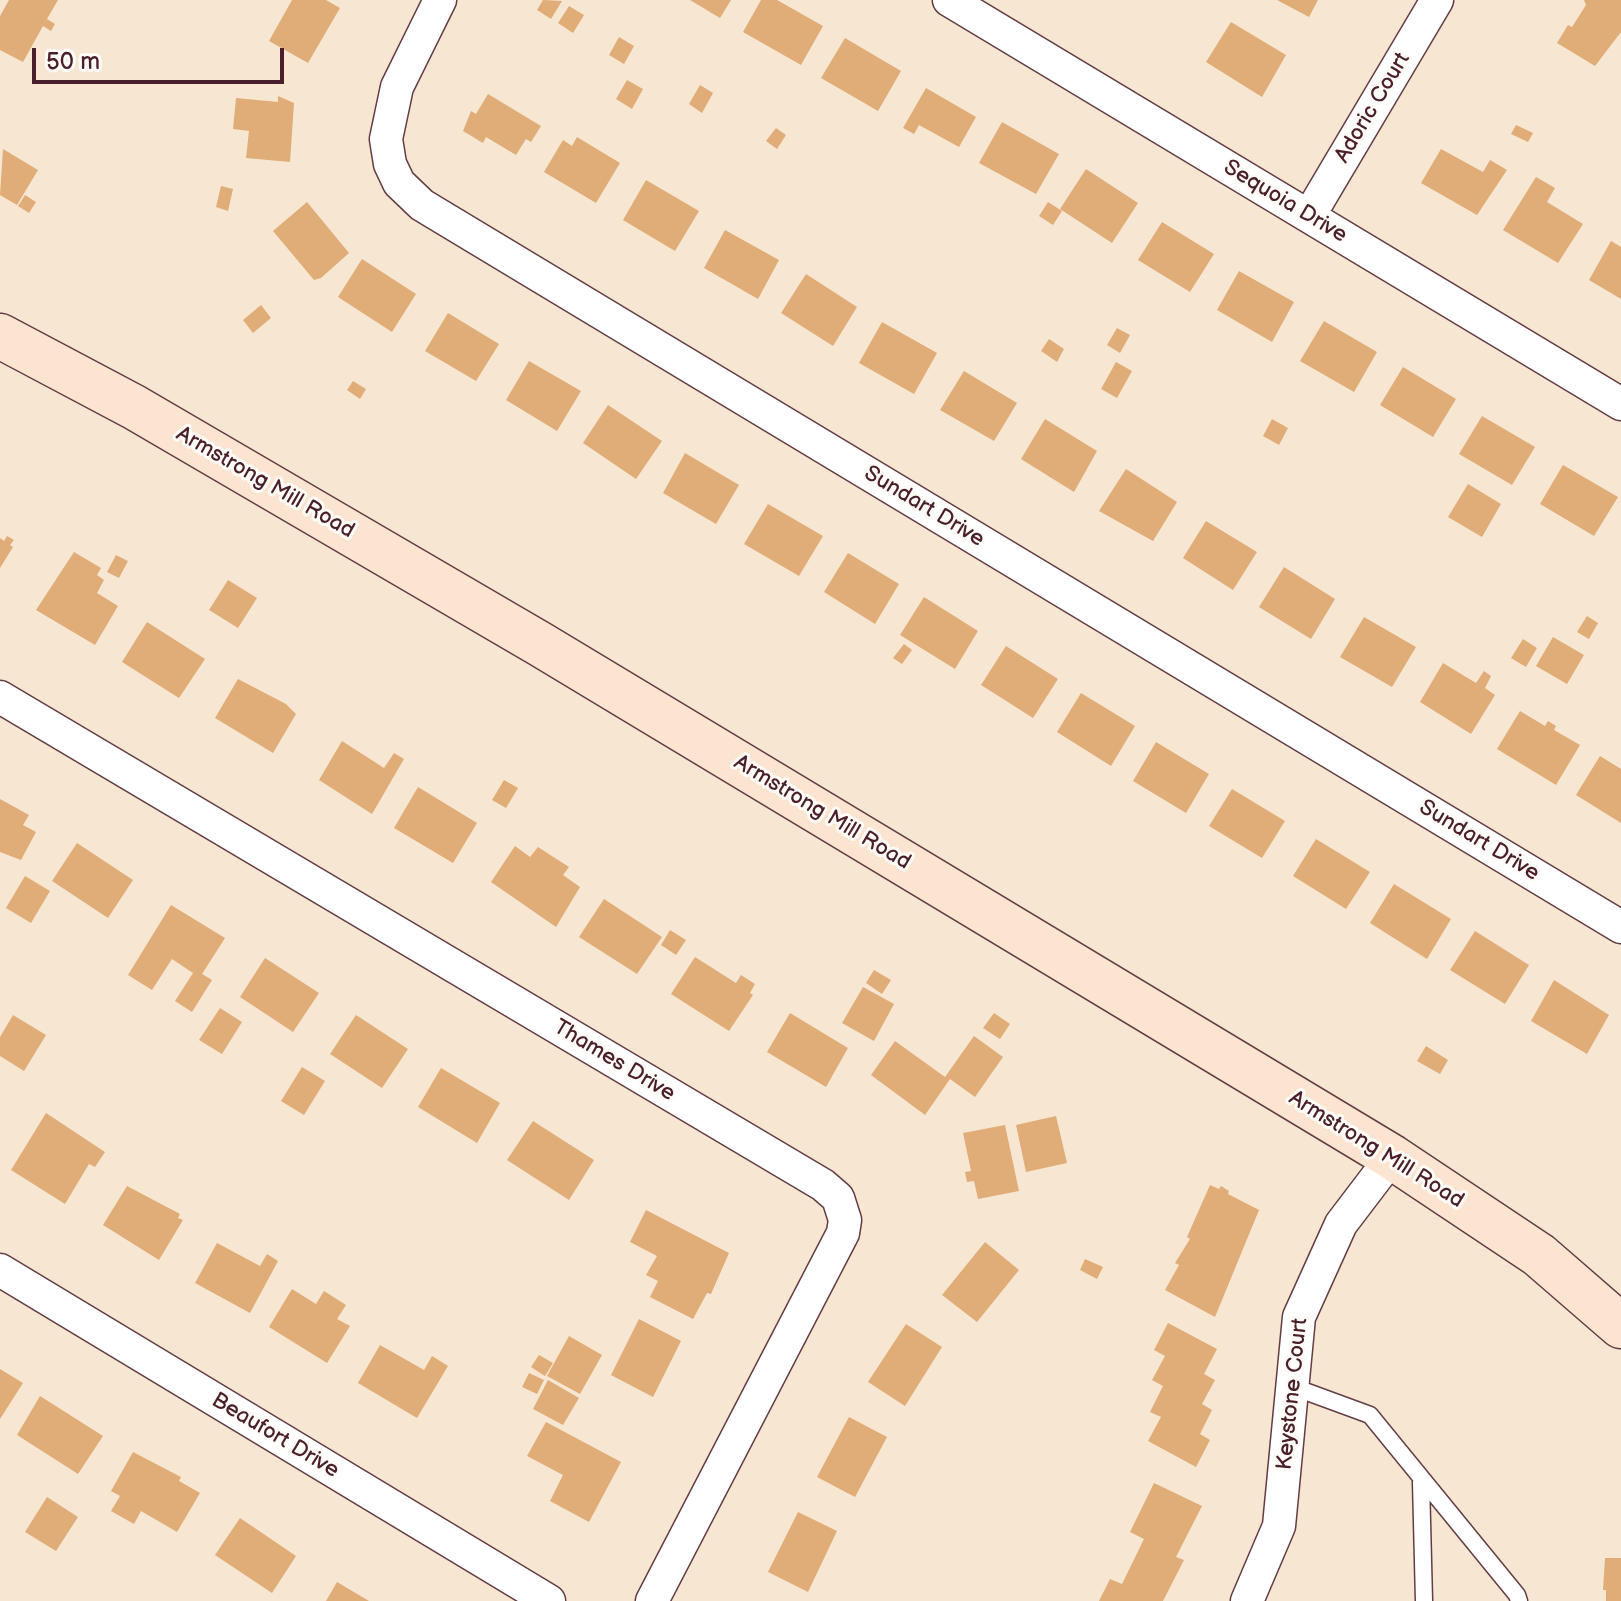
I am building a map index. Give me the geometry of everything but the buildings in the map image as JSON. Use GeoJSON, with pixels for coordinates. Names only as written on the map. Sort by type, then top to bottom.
{"type":"FeatureCollection","features":[{"type":"Feature","properties":{"kind":"main road","name":"Armstrong Mill Road"},"geometry":{"type":"LineString","coordinates":[[0,336],[134,407],[540,644],[1392,1157],[1539,1255],[1621,1326]]}},
{"type":"Feature","properties":{"kind":"street","name":"Sundart Drive"},"geometry":{"type":"LineString","coordinates":[[440,0],[397,87],[386,139],[390,164],[399,183],[422,205],[1621,927]]}},
{"type":"Feature","properties":{"kind":"street","name":"Sequoia Drive"},"geometry":{"type":"LineString","coordinates":[[949,0],[1621,404]]}},
{"type":"Feature","properties":{"kind":"street","name":"Adoric Court"},"geometry":{"type":"LineString","coordinates":[[1309,216],[1437,0]]}},
{"type":"Feature","properties":{"kind":"street","name":"Thames Drive"},"geometry":{"type":"LineString","coordinates":[[0,697],[796,1169],[838,1198],[844,1209],[843,1233],[652,1601]]}},
{"type":"Feature","properties":{"kind":"street","name":"Keystone Court"},"geometry":{"type":"LineString","coordinates":[[1247,1601],[1279,1526],[1299,1317],[1308,1290],[1341,1224],[1392,1157]]}},
{"type":"Feature","properties":{"kind":"street","name":"Beaufort Drive"},"geometry":{"type":"LineString","coordinates":[[0,1270],[549,1601]]}},
{"type":"Feature","properties":{"kind":"lane"},"geometry":{"type":"LineString","coordinates":[[1291,1386],[1370,1415],[1421,1482],[1459,1521],[1519,1601]]}},
{"type":"Feature","properties":{"kind":"lane"},"geometry":{"type":"LineString","coordinates":[[1421,1482],[1424,1601]]}}]}
